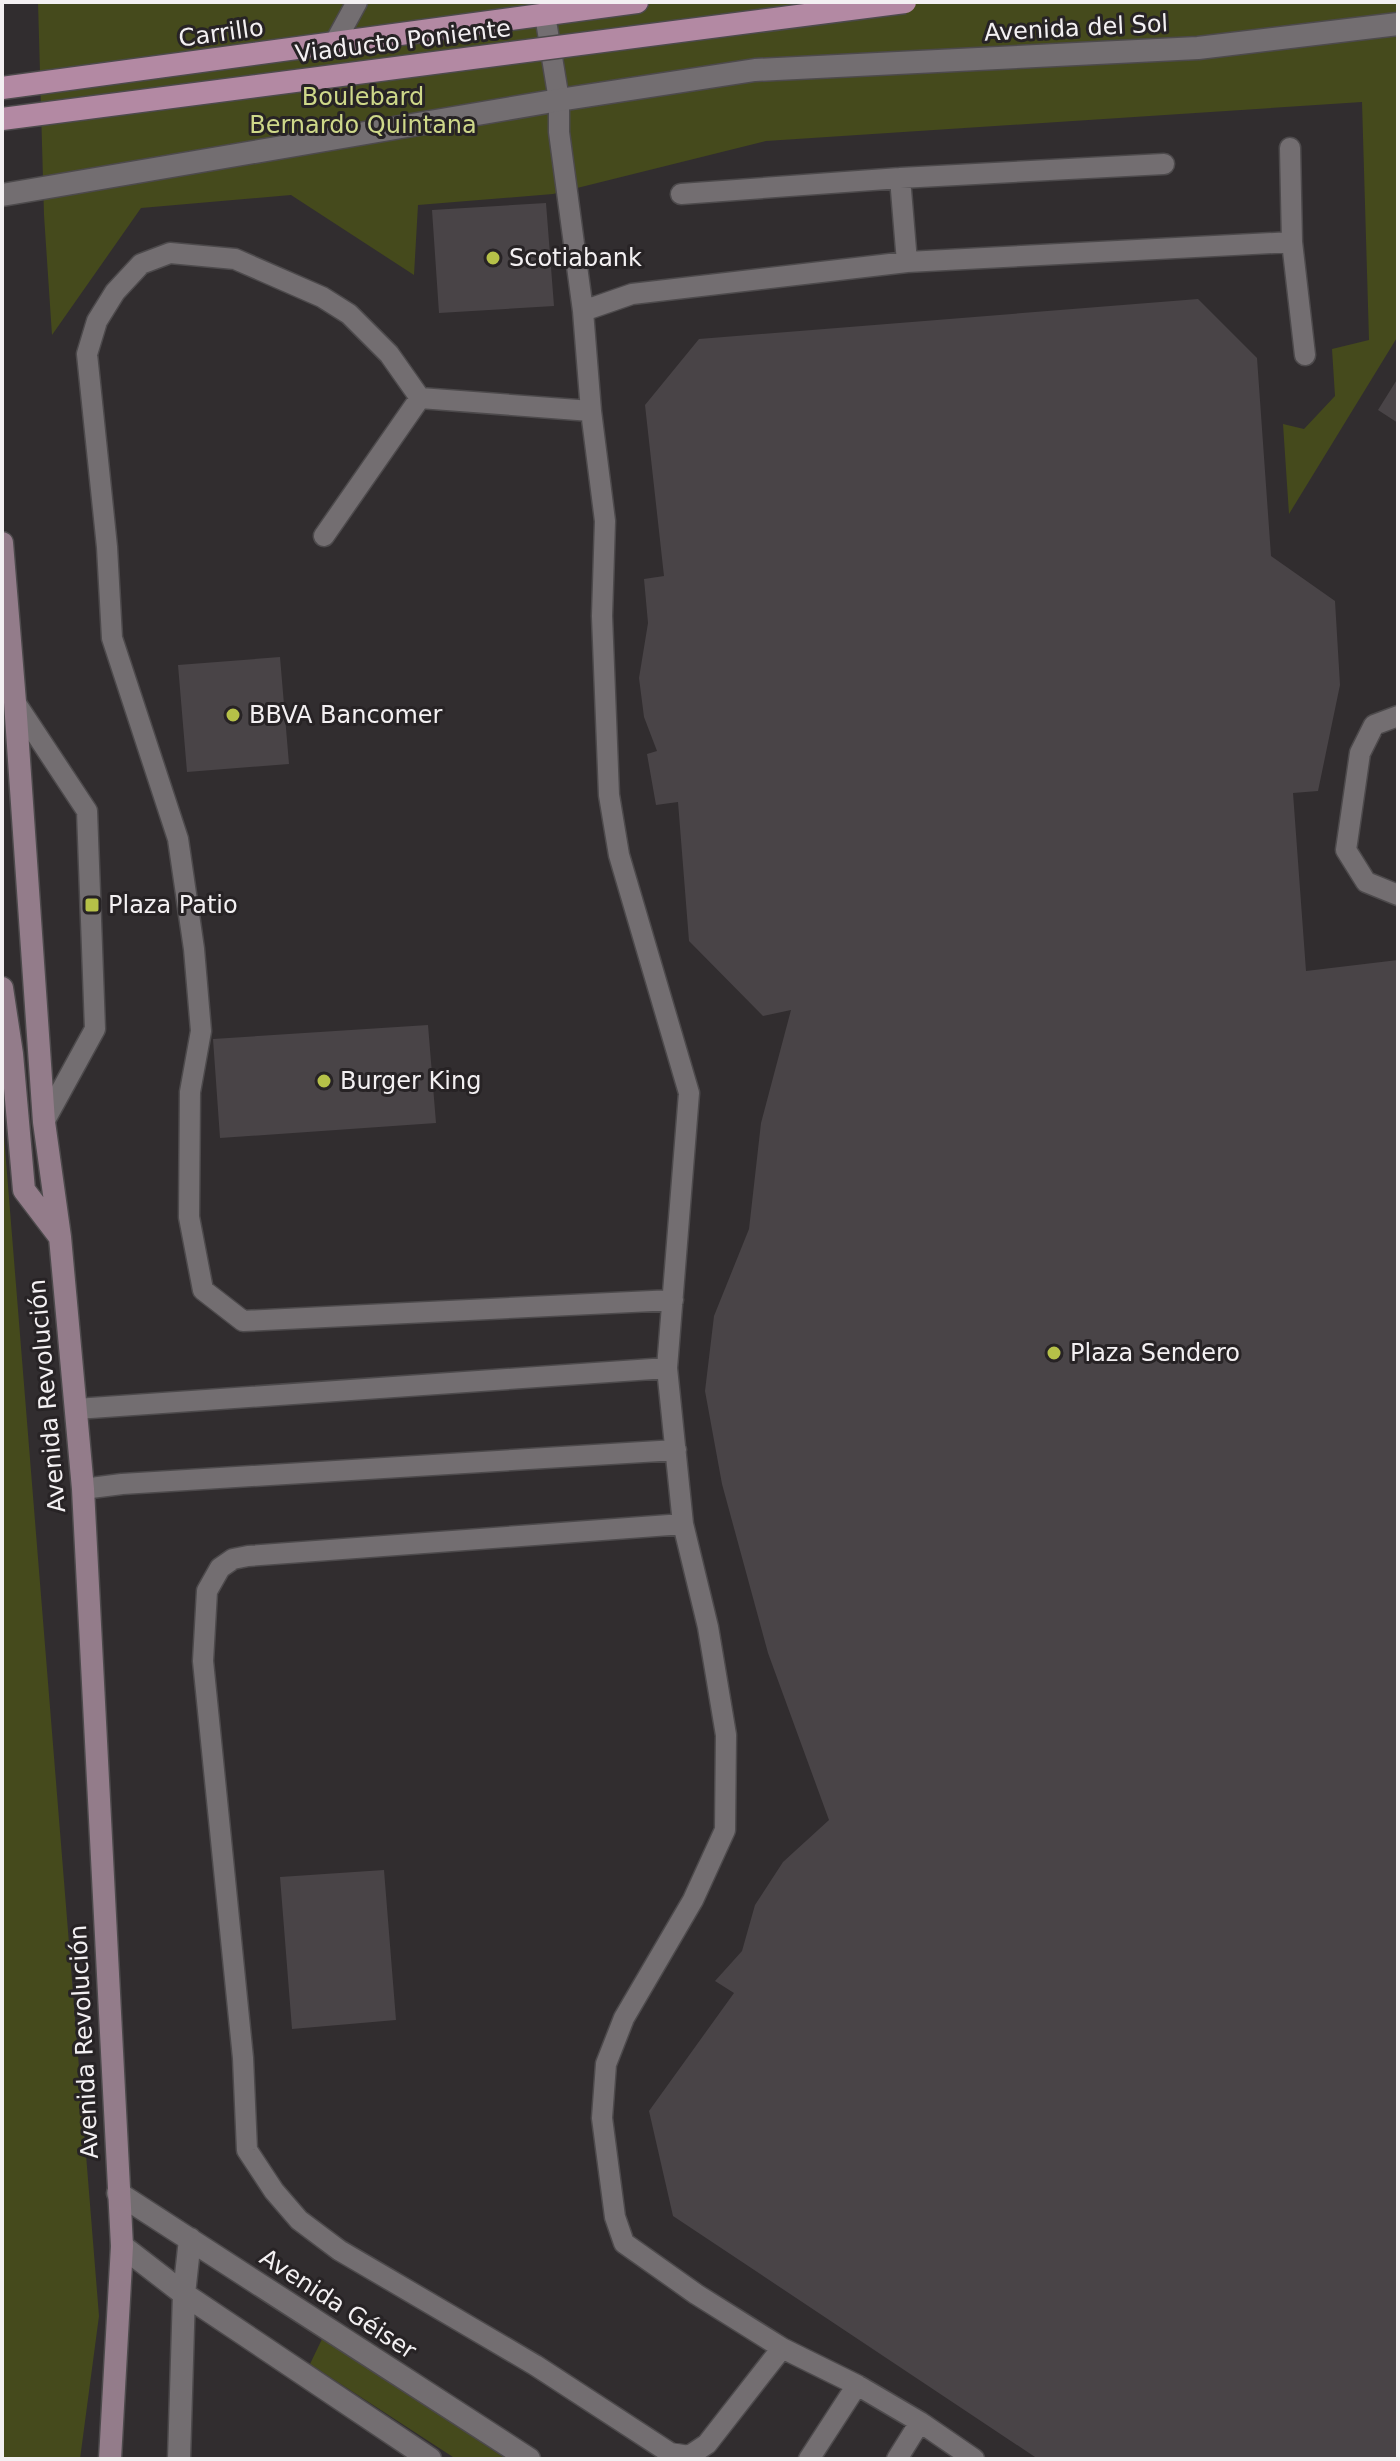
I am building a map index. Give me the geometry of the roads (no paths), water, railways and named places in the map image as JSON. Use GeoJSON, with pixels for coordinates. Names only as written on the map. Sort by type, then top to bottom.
{"type":"FeatureCollection","features":[{"type":"Feature","properties":{"kind":"main road","name":"Carrillo"},"geometry":{"type":"LineString","coordinates":[[2,88],[637,2]]}},
{"type":"Feature","properties":{"kind":"main road","name":"Viaducto Poniente"},"geometry":{"type":"LineString","coordinates":[[2,119],[905,2]]}},
{"type":"Feature","properties":{"kind":"main road","name":"Avenida Revolución"},"geometry":{"type":"LineString","coordinates":[[2,543],[44,1122],[60,1237],[83,1489],[122,2246],[110,2459]]}},
{"type":"Feature","properties":{"kind":"main road"},"geometry":{"type":"LineString","coordinates":[[2,988],[12,1054],[24,1190],[60,1237]]}},
{"type":"Feature","properties":{"kind":"street","name":"Avenida del Sol"},"geometry":{"type":"LineString","coordinates":[[2,195],[559,100],[755,70],[1198,48],[1398,24]]}},
{"type":"Feature","properties":{"kind":"street","name":"Avenida Géiser"},"geometry":{"type":"LineString","coordinates":[[118,2193],[529,2459]]}},
{"type":"Feature","properties":{"kind":"street"},"geometry":{"type":"LineString","coordinates":[[179,2459],[184,2294],[190,2239]]}},
{"type":"Feature","properties":{"kind":"street"},"geometry":{"type":"LineString","coordinates":[[122,2246],[184,2294],[430,2459]]}},
{"type":"Feature","properties":{"kind":"lane"},"geometry":{"type":"LineString","coordinates":[[334,44],[357,2]]}},
{"type":"Feature","properties":{"kind":"lane"},"geometry":{"type":"LineString","coordinates":[[545,15],[559,100],[559,132],[583,311],[591,411],[605,521],[602,616],[609,795],[619,855],[689,1093],[667,1368],[683,1524],[708,1627],[726,1735],[725,1830],[693,1900],[624,2018],[606,2064],[602,2118],[615,2217],[624,2243],[696,2294],[782,2348],[857,2385],[920,2422],[974,2459]]}},
{"type":"Feature","properties":{"kind":"lane"},"geometry":{"type":"LineString","coordinates":[[1290,148],[1292,242],[1305,355]]}},
{"type":"Feature","properties":{"kind":"lane"},"geometry":{"type":"LineString","coordinates":[[681,194],[1164,164]]}},
{"type":"Feature","properties":{"kind":"lane"},"geometry":{"type":"LineString","coordinates":[[900,178],[907,262]]}},
{"type":"Feature","properties":{"kind":"lane"},"geometry":{"type":"LineString","coordinates":[[583,311],[632,294],[907,262],[1292,242]]}},
{"type":"Feature","properties":{"kind":"lane"},"geometry":{"type":"LineString","coordinates":[[420,398],[389,354],[349,314],[322,297],[235,259],[170,253],[141,264],[115,292],[97,321],[87,354],[107,547],[112,638],[178,839],[194,949],[201,1031],[190,1092],[189,1217],[203,1290],[243,1321],[673,1300]]}},
{"type":"Feature","properties":{"kind":"lane"},"geometry":{"type":"LineString","coordinates":[[420,398],[591,411]]}},
{"type":"Feature","properties":{"kind":"lane"},"geometry":{"type":"LineString","coordinates":[[324,536],[420,398]]}},
{"type":"Feature","properties":{"kind":"lane"},"geometry":{"type":"LineString","coordinates":[[15,702],[87,811],[95,1029],[44,1122]]}},
{"type":"Feature","properties":{"kind":"lane"},"geometry":{"type":"LineString","coordinates":[[1398,716],[1374,725],[1360,753],[1346,850],[1366,882],[1398,895]]}},
{"type":"Feature","properties":{"kind":"lane"},"geometry":{"type":"LineString","coordinates":[[76,1409],[667,1368]]}},
{"type":"Feature","properties":{"kind":"lane"},"geometry":{"type":"LineString","coordinates":[[83,1489],[122,1484],[676,1450]]}},
{"type":"Feature","properties":{"kind":"lane"},"geometry":{"type":"LineString","coordinates":[[683,1524],[248,1556],[233,1559],[220,1568],[207,1591],[203,1661],[243,2058],[247,2150],[274,2191],[299,2220],[339,2250],[535,2365],[670,2453],[689,2456],[707,2444],[782,2348]]}},
{"type":"Feature","properties":{"kind":"lane"},"geometry":{"type":"LineString","coordinates":[[809,2459],[857,2385]]}},
{"type":"Feature","properties":{"kind":"lane"},"geometry":{"type":"LineString","coordinates":[[897,2459],[920,2422]]}},
{"type":"Feature","properties":{"kind":"place","name":"Scotiabank"},"geometry":{"type":"Point","coordinates":[493,258]}},
{"type":"Feature","properties":{"kind":"place","name":"BBVA Bancomer"},"geometry":{"type":"Point","coordinates":[233,715]}},
{"type":"Feature","properties":{"kind":"place","name":"Plaza Patio"},"geometry":{"type":"Point","coordinates":[92,905]}},
{"type":"Feature","properties":{"kind":"place","name":"Burger King"},"geometry":{"type":"Point","coordinates":[324,1081]}},
{"type":"Feature","properties":{"kind":"place","name":"Plaza Sendero"},"geometry":{"type":"Point","coordinates":[1054,1353]}},
{"type":"Feature","properties":{"kind":"park label","name":"Boulebard Bernardo Quintana"},"geometry":{"type":"Point","coordinates":[363,111]}}]}
